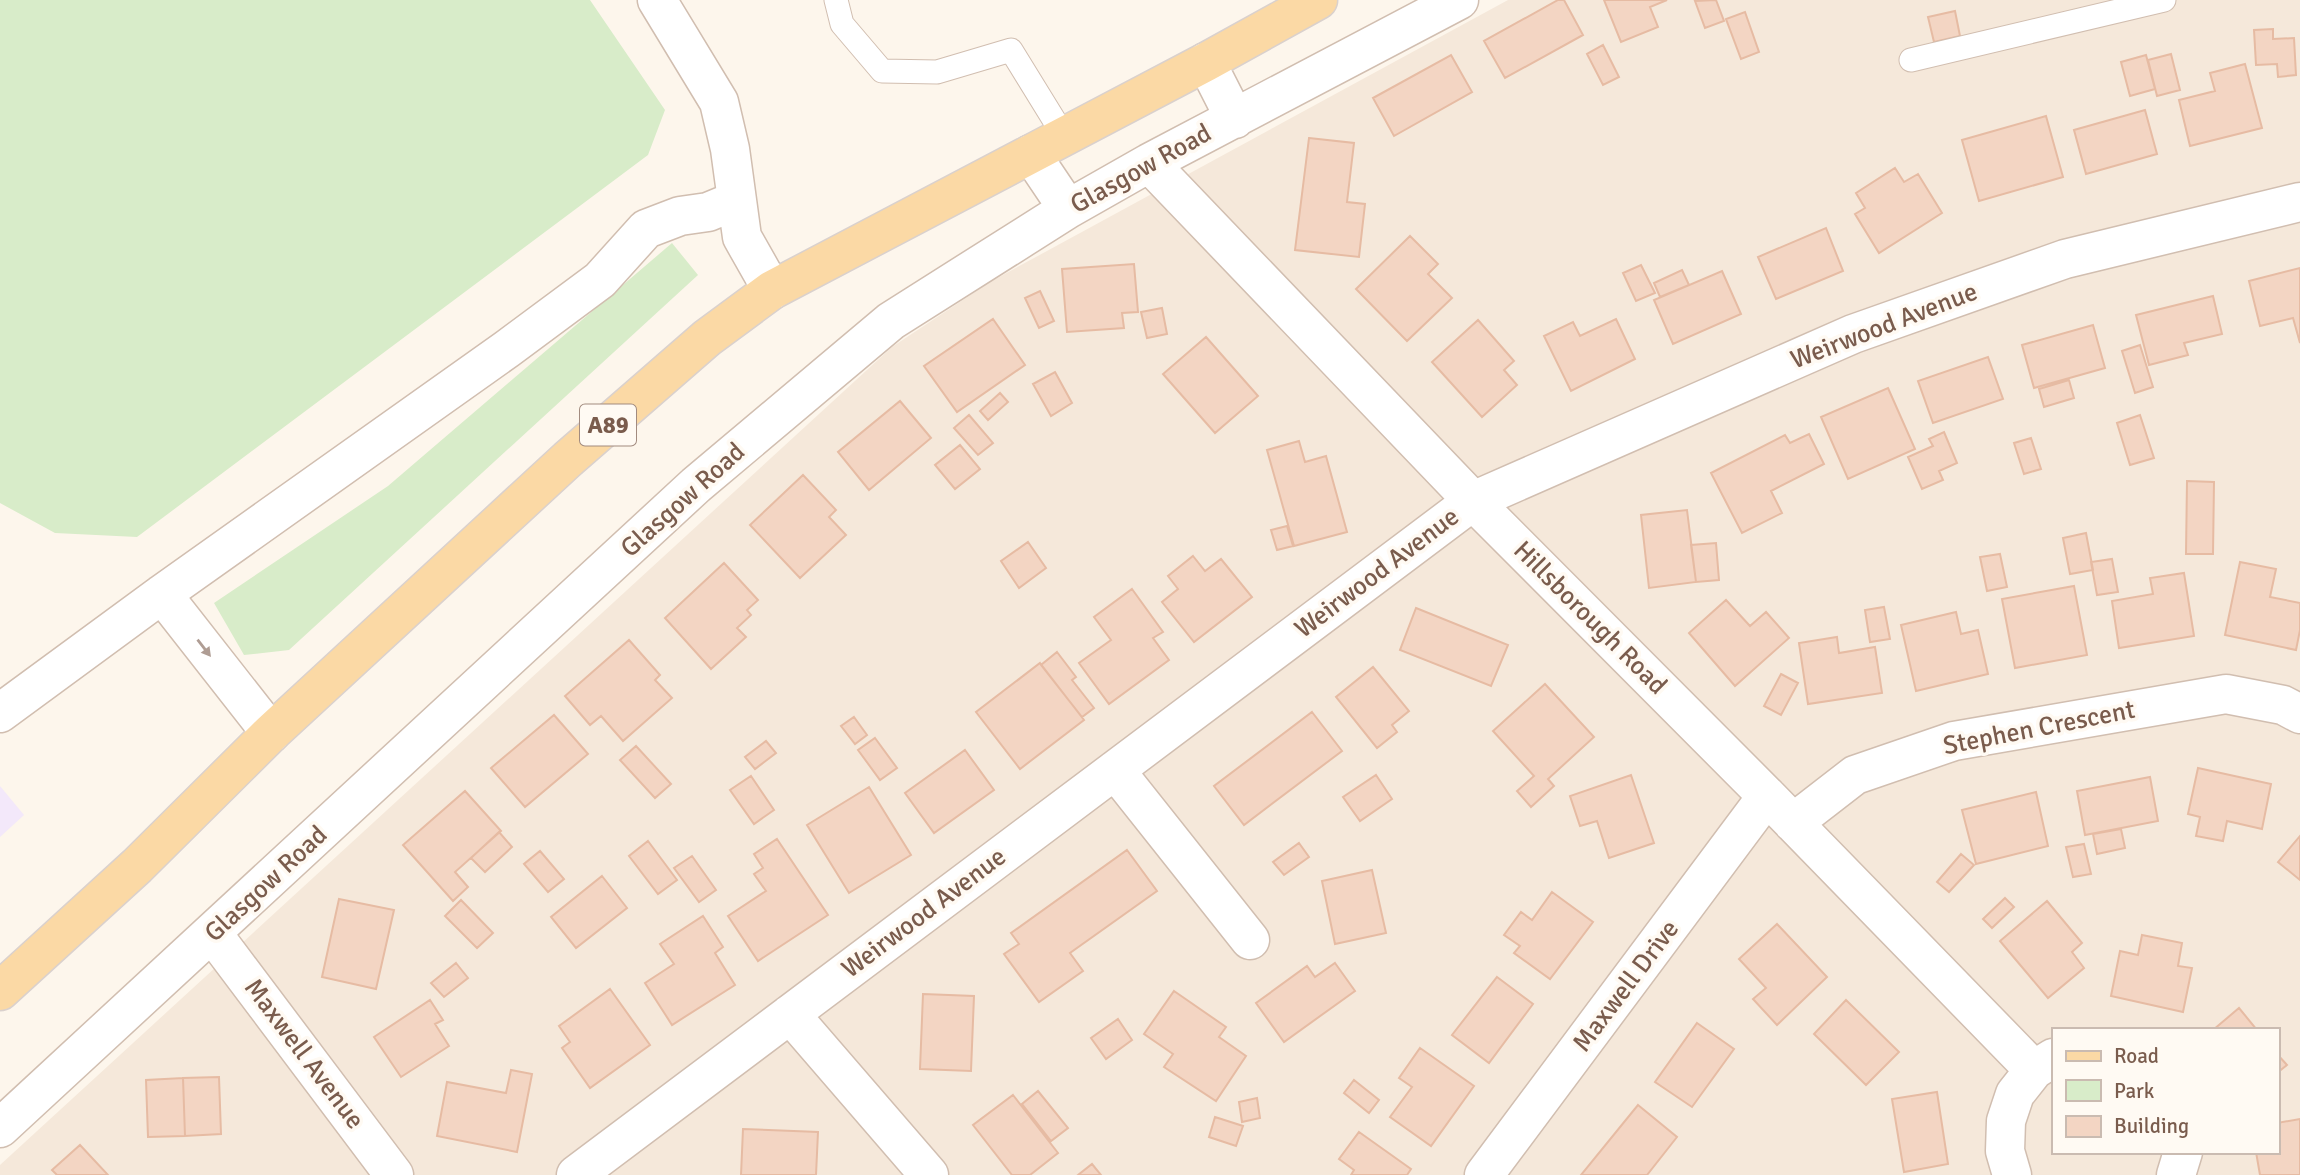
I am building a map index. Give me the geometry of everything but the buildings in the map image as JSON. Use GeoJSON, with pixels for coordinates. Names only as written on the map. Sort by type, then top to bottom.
{"type":"FeatureCollection","features":[{"type":"Feature","properties":{"kind":"main road","name":"A89"},"geometry":{"type":"LineString","coordinates":[[0,991],[136,866],[271,733],[569,459],[708,338],[772,290],[1206,62],[1318,0]]}},
{"type":"Feature","properties":{"kind":"street"},"geometry":{"type":"LineString","coordinates":[[657,0],[719,102],[730,149],[742,237],[772,290]]}},
{"type":"Feature","properties":{"kind":"street","name":"Glasgow Road"},"geometry":{"type":"LineString","coordinates":[[0,1128],[696,485],[891,321],[1068,209],[1149,163],[1460,0]]}},
{"type":"Feature","properties":{"kind":"street"},"geometry":{"type":"LineString","coordinates":[[1206,62],[1235,119]]}},
{"type":"Feature","properties":{"kind":"street"},"geometry":{"type":"LineString","coordinates":[[1031,154],[1068,209]]}},
{"type":"Feature","properties":{"kind":"street","name":"Hillsborough Road"},"geometry":{"type":"LineString","coordinates":[[1149,163],[1473,501],[1780,809],[2044,1064],[2015,1094],[2006,1121],[2005,1151],[2012,1175]]}},
{"type":"Feature","properties":{"kind":"street"},"geometry":{"type":"LineString","coordinates":[[0,713],[600,280],[646,229],[680,216],[708,212],[737,200]]}},
{"type":"Feature","properties":{"kind":"street","name":"Weirwood Avenue"},"geometry":{"type":"LineString","coordinates":[[576,1175],[1473,501],[1853,334],[2065,259],[2300,202]]}},
{"type":"Feature","properties":{"kind":"street"},"geometry":{"type":"LineString","coordinates":[[162,594],[271,733]]}},
{"type":"Feature","properties":{"kind":"street","name":"Stephen Crescent"},"geometry":{"type":"LineString","coordinates":[[1780,809],[1856,775],[1954,741],[2226,694],[2283,705],[2300,714]]}},
{"type":"Feature","properties":{"kind":"street"},"geometry":{"type":"LineString","coordinates":[[1115,770],[1250,940]]}},
{"type":"Feature","properties":{"kind":"street","name":"Maxwell Drive"},"geometry":{"type":"LineString","coordinates":[[1484,1175],[1780,809]]}},
{"type":"Feature","properties":{"kind":"street","name":"Maxwell Avenue"},"geometry":{"type":"LineString","coordinates":[[212,933],[394,1175]]}},
{"type":"Feature","properties":{"kind":"street"},"geometry":{"type":"LineString","coordinates":[[790,1014],[929,1175]]}},
{"type":"Feature","properties":{"kind":"street"},"geometry":{"type":"LineString","coordinates":[[2176,1175],[2182,1154]]}},
{"type":"Feature","properties":{"kind":"lane"},"geometry":{"type":"LineString","coordinates":[[836,0],[842,24],[881,71],[937,72],[1011,50],[1065,136]]}},
{"type":"Feature","properties":{"kind":"lane"},"geometry":{"type":"LineString","coordinates":[[1911,60],[2164,0]]}},
{"type":"Feature","properties":{"kind":"shaded area"},"geometry":{"type":"Polygon","coordinates":[[[1508,0],[2300,0],[2300,1175],[0,1175],[0,1165],[892,347],[990,282],[1508,0]]]}},
{"type":"Feature","properties":{"kind":"shaded area"},"geometry":{"type":"Polygon","coordinates":[[[0,786],[24,815],[0,837],[0,786]]]}},
{"type":"Feature","properties":{"kind":"green space"},"geometry":{"type":"Polygon","coordinates":[[[0,0],[590,0],[665,110],[648,155],[137,537],[55,533],[0,503],[0,0]]]}},
{"type":"Feature","properties":{"kind":"green space"},"geometry":{"type":"Polygon","coordinates":[[[672,243],[698,275],[289,650],[244,655],[214,603],[388,486],[672,243]]]}}]}
